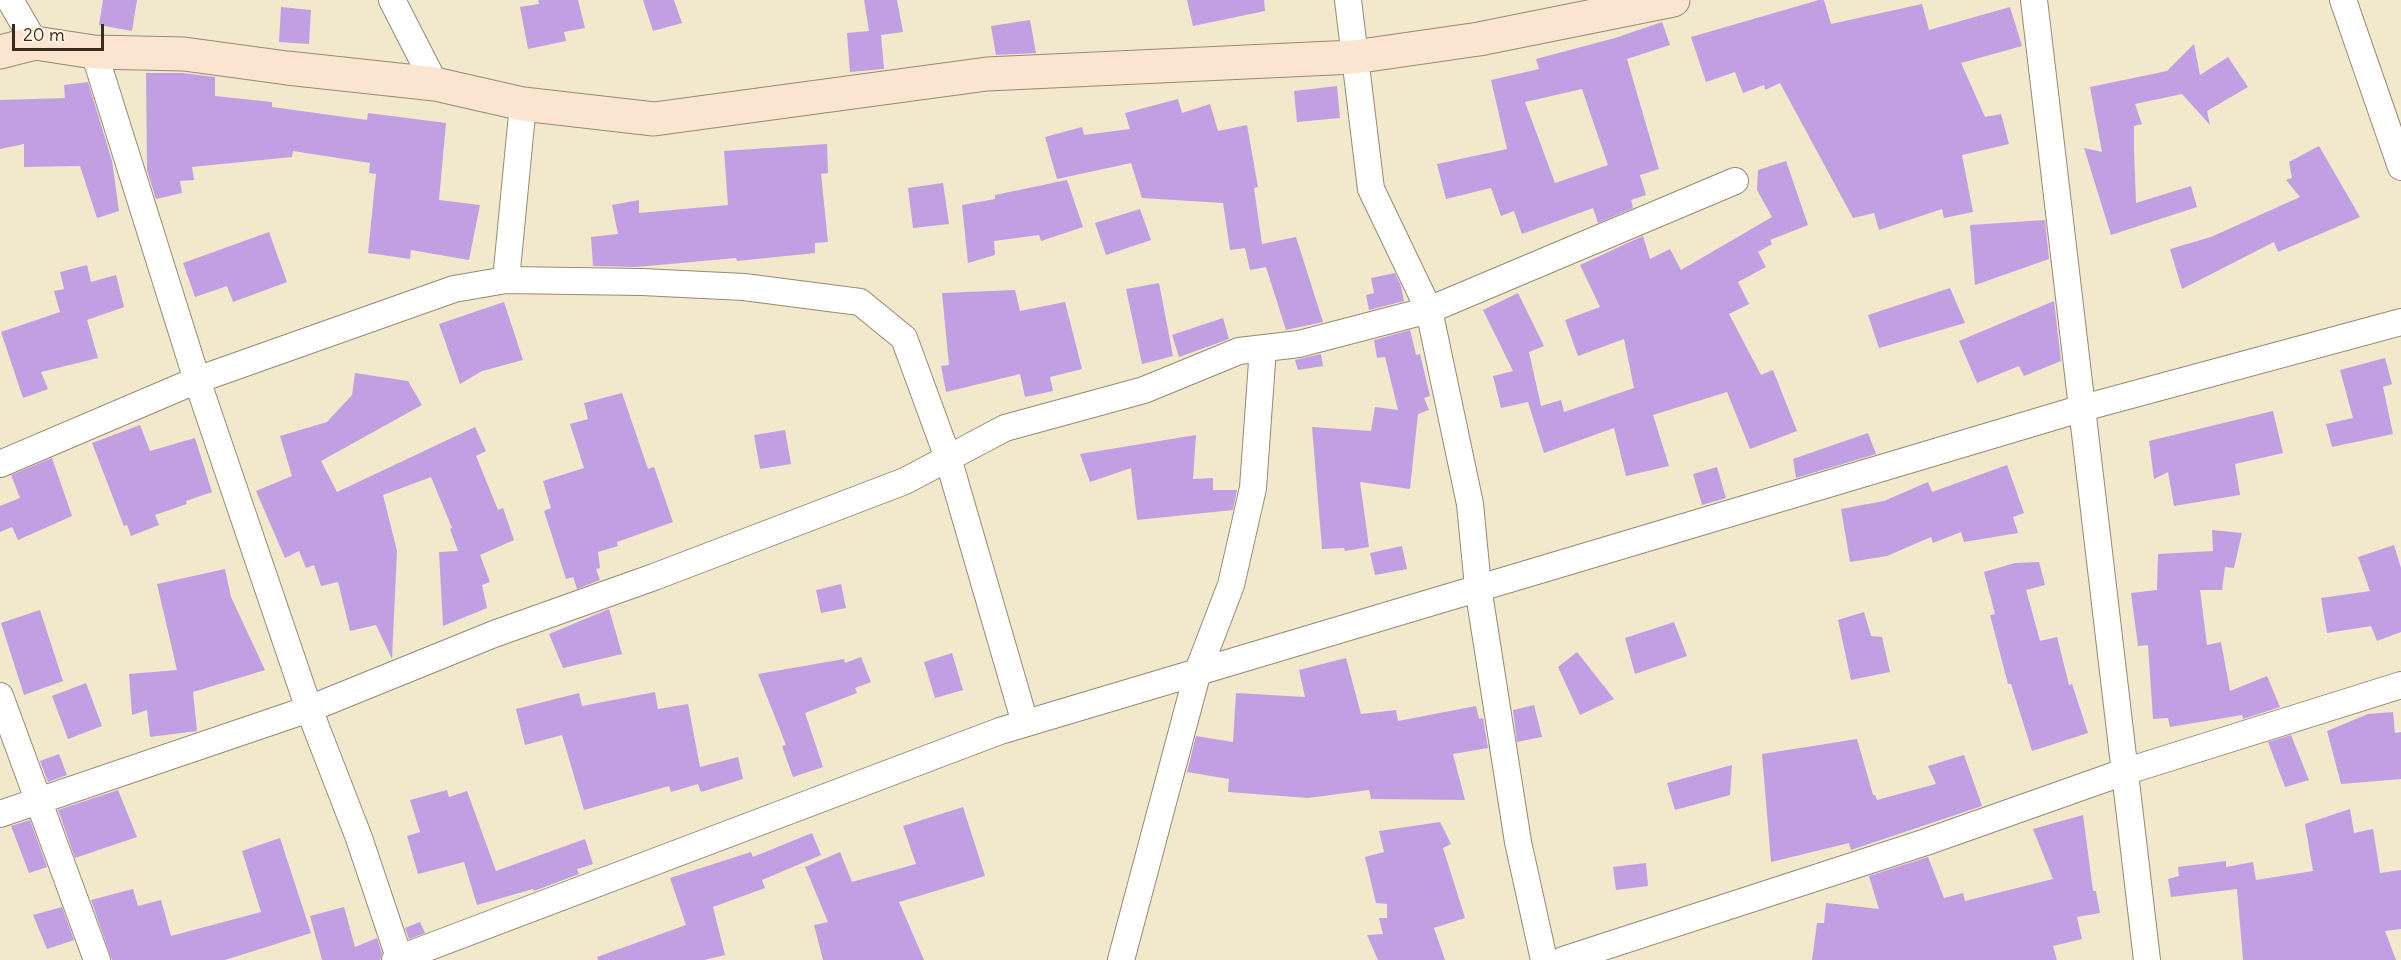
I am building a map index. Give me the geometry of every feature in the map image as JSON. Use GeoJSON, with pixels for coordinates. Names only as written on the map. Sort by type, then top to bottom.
{"type":"FeatureCollection","features":[{"type":"Feature","properties":{"kind":"street"},"geometry":{"type":"LineString","coordinates":[[10,0],[35,43]]}},
{"type":"Feature","properties":{"kind":"street"},"geometry":{"type":"LineString","coordinates":[[392,0],[435,84]]}},
{"type":"Feature","properties":{"kind":"street"},"geometry":{"type":"LineString","coordinates":[[1348,0],[1371,189],[1429,310],[1470,504],[1478,587],[1518,842],[1544,960]]}},
{"type":"Feature","properties":{"kind":"street"},"geometry":{"type":"LineString","coordinates":[[0,52],[35,43],[94,52],[184,54],[435,84],[523,104],[654,119],[987,74],[1354,57],[1479,39],[1673,0]]}},
{"type":"Feature","properties":{"kind":"street"},"geometry":{"type":"LineString","coordinates":[[2034,0],[2147,960]]}},
{"type":"Feature","properties":{"kind":"street"},"geometry":{"type":"LineString","coordinates":[[2343,0],[2401,167]]}},
{"type":"Feature","properties":{"kind":"street"},"geometry":{"type":"LineString","coordinates":[[94,52],[197,380],[309,709],[359,838],[398,959],[1025,723],[2083,408],[2401,322]]}},
{"type":"Feature","properties":{"kind":"street"},"geometry":{"type":"LineString","coordinates":[[506,280],[523,104]]}},
{"type":"Feature","properties":{"kind":"street"},"geometry":{"type":"LineString","coordinates":[[0,814],[309,709],[494,634],[654,577],[905,481],[1005,428],[1144,390],[1239,351],[1299,344],[1429,310],[1735,181]]}},
{"type":"Feature","properties":{"kind":"street"},"geometry":{"type":"LineString","coordinates":[[0,464],[197,380],[453,289],[506,280],[642,282],[744,287],[860,302],[904,338],[948,458],[1025,723]]}},
{"type":"Feature","properties":{"kind":"street"},"geometry":{"type":"LineString","coordinates":[[1121,960],[1198,670],[1231,585],[1252,488],[1263,348]]}},
{"type":"Feature","properties":{"kind":"street"},"geometry":{"type":"LineString","coordinates":[[1563,960],[1926,842],[2124,772],[2401,684]]}},
{"type":"Feature","properties":{"kind":"street"},"geometry":{"type":"LineString","coordinates":[[0,696],[97,960]]}},
{"type":"Feature","properties":{"kind":"building"},"geometry":{"type":"Polygon","coordinates":[[[103,0],[137,0],[132,31],[99,25],[103,0]]]}},
{"type":"Feature","properties":{"kind":"building"},"geometry":{"type":"Polygon","coordinates":[[[538,0],[578,0],[585,28],[564,32],[566,41],[528,49],[520,7],[539,4],[538,0]]]}},
{"type":"Feature","properties":{"kind":"building"},"geometry":{"type":"Polygon","coordinates":[[[643,0],[674,0],[682,23],[653,31],[643,0]]]}},
{"type":"Feature","properties":{"kind":"building"},"geometry":{"type":"Polygon","coordinates":[[[864,0],[897,0],[903,32],[881,35],[884,69],[850,72],[847,33],[869,31],[864,0]]]}},
{"type":"Feature","properties":{"kind":"building"},"geometry":{"type":"Polygon","coordinates":[[[1187,0],[1264,0],[1265,11],[1193,26],[1187,0]]]}},
{"type":"Feature","properties":{"kind":"building"},"geometry":{"type":"Polygon","coordinates":[[[1824,0],[1831,24],[1922,4],[1929,30],[2010,7],[2022,46],[1961,63],[1985,117],[2001,114],[2009,144],[1962,155],[1973,212],[1944,218],[1942,209],[1879,230],[1874,213],[1853,218],[1780,83],[1765,90],[1764,85],[1743,93],[1735,72],[1706,82],[1691,37],[1824,0]]]}},
{"type":"Feature","properties":{"kind":"building"},"geometry":{"type":"Polygon","coordinates":[[[281,7],[311,10],[309,44],[279,42],[281,7]]]}},
{"type":"Feature","properties":{"kind":"building"},"geometry":{"type":"Polygon","coordinates":[[[1030,20],[1036,53],[996,55],[991,26],[1030,20]]]}},
{"type":"Feature","properties":{"kind":"building"},"geometry":{"type":"Polygon","coordinates":[[[1662,22],[1670,45],[1627,59],[1659,169],[1640,175],[1646,195],[1631,200],[1633,208],[1598,223],[1593,208],[1522,234],[1514,211],[1501,216],[1491,188],[1446,199],[1437,164],[1507,149],[1491,80],[1539,69],[1536,59],[1615,38],[1662,22]],[[1582,89],[1525,102],[1555,183],[1608,165],[1582,89]]]}},
{"type":"Feature","properties":{"kind":"building"},"geometry":{"type":"Polygon","coordinates":[[[2194,44],[2200,75],[2228,57],[2248,87],[2207,111],[2210,125],[2182,94],[2135,104],[2142,124],[2134,126],[2134,150],[2136,203],[2191,186],[2197,207],[2111,235],[2084,148],[2102,152],[2090,87],[2167,71],[2194,44]]]}},
{"type":"Feature","properties":{"kind":"building"},"geometry":{"type":"Polygon","coordinates":[[[146,73],[183,73],[215,77],[215,96],[272,102],[272,107],[367,120],[368,113],[446,123],[439,200],[480,205],[469,260],[411,250],[410,259],[368,253],[376,174],[369,173],[370,163],[293,151],[292,157],[192,167],[194,180],[180,181],[182,193],[156,199],[147,170],[146,73]]]}},
{"type":"Feature","properties":{"kind":"building"},"geometry":{"type":"Polygon","coordinates":[[[88,82],[112,161],[119,211],[97,218],[80,166],[24,167],[24,144],[0,149],[0,100],[65,98],[64,85],[88,82]]]}},
{"type":"Feature","properties":{"kind":"building"},"geometry":{"type":"Polygon","coordinates":[[[1337,86],[1340,118],[1297,122],[1294,91],[1337,86]]]}},
{"type":"Feature","properties":{"kind":"building"},"geometry":{"type":"Polygon","coordinates":[[[1178,99],[1182,113],[1210,104],[1218,131],[1247,125],[1258,187],[1254,188],[1262,244],[1296,237],[1323,322],[1286,330],[1266,267],[1250,270],[1245,248],[1230,250],[1223,203],[1142,198],[1131,163],[1057,179],[1045,137],[1082,127],[1084,135],[1130,129],[1125,113],[1178,99]]]}},
{"type":"Feature","properties":{"kind":"building"},"geometry":{"type":"Polygon","coordinates":[[[827,144],[828,173],[821,174],[828,242],[815,243],[815,253],[737,261],[736,258],[636,267],[593,266],[591,237],[618,234],[612,205],[639,200],[639,213],[728,205],[724,151],[827,144]]]}},
{"type":"Feature","properties":{"kind":"building"},"geometry":{"type":"Polygon","coordinates":[[[2319,146],[2360,217],[2278,252],[2274,242],[2182,289],[2170,249],[2211,237],[2300,197],[2286,180],[2292,178],[2289,162],[2319,146]]]}},
{"type":"Feature","properties":{"kind":"building"},"geometry":{"type":"Polygon","coordinates":[[[1786,161],[1808,225],[1770,240],[1772,244],[1758,252],[1766,267],[1738,282],[1749,304],[1729,314],[1761,375],[1773,370],[1797,431],[1750,449],[1727,392],[1653,415],[1669,466],[1626,476],[1614,428],[1544,453],[1528,402],[1501,408],[1493,376],[1513,371],[1483,310],[1518,293],[1544,346],[1529,352],[1541,406],[1561,400],[1564,412],[1634,388],[1624,339],[1578,356],[1565,320],[1600,307],[1580,265],[1643,236],[1650,259],[1670,249],[1681,270],[1772,217],[1757,190],[1758,170],[1786,161]]]}},
{"type":"Feature","properties":{"kind":"building"},"geometry":{"type":"Polygon","coordinates":[[[1067,180],[1083,227],[1041,241],[1039,235],[994,241],[995,255],[968,263],[962,205],[995,199],[995,195],[1067,180]]]}},
{"type":"Feature","properties":{"kind":"building"},"geometry":{"type":"Polygon","coordinates":[[[943,183],[949,224],[913,228],[908,188],[943,183]]]}},
{"type":"Feature","properties":{"kind":"building"},"geometry":{"type":"Polygon","coordinates":[[[1140,209],[1151,240],[1106,255],[1095,223],[1140,209]]]}},
{"type":"Feature","properties":{"kind":"building"},"geometry":{"type":"Polygon","coordinates":[[[2045,220],[2049,259],[1975,285],[1970,225],[2045,220]]]}},
{"type":"Feature","properties":{"kind":"building"},"geometry":{"type":"Polygon","coordinates":[[[269,232],[287,282],[233,302],[227,286],[195,297],[183,263],[269,232]]]}},
{"type":"Feature","properties":{"kind":"building"},"geometry":{"type":"Polygon","coordinates":[[[87,265],[91,282],[116,275],[124,307],[87,320],[98,358],[41,372],[48,389],[23,398],[1,332],[60,312],[54,291],[64,289],[60,272],[87,265]]]}},
{"type":"Feature","properties":{"kind":"building"},"geometry":{"type":"Polygon","coordinates":[[[1395,273],[1404,301],[1369,310],[1366,295],[1374,293],[1371,278],[1395,273]]]}},
{"type":"Feature","properties":{"kind":"building"},"geometry":{"type":"Polygon","coordinates":[[[1159,283],[1173,356],[1142,364],[1126,289],[1159,283]]]}},
{"type":"Feature","properties":{"kind":"building"},"geometry":{"type":"Polygon","coordinates":[[[1950,288],[1965,323],[1879,348],[1868,315],[1950,288]]]}},
{"type":"Feature","properties":{"kind":"building"},"geometry":{"type":"Polygon","coordinates":[[[1015,290],[1020,311],[1065,302],[1082,369],[1050,377],[1053,391],[1025,397],[1020,374],[946,392],[941,366],[949,365],[942,293],[1015,290]]]}},
{"type":"Feature","properties":{"kind":"building"},"geometry":{"type":"Polygon","coordinates":[[[2054,301],[2061,361],[2024,376],[2019,366],[1977,383],[1959,341],[2054,301]]]}},
{"type":"Feature","properties":{"kind":"building"},"geometry":{"type":"Polygon","coordinates":[[[504,302],[523,360],[482,371],[460,384],[439,324],[504,302]]]}},
{"type":"Feature","properties":{"kind":"building"},"geometry":{"type":"Polygon","coordinates":[[[1223,318],[1229,339],[1179,357],[1172,335],[1223,318]]]}},
{"type":"Feature","properties":{"kind":"building"},"geometry":{"type":"Polygon","coordinates":[[[1410,330],[1416,355],[1420,354],[1430,396],[1424,398],[1429,410],[1418,414],[1410,489],[1360,482],[1369,547],[1345,551],[1344,548],[1322,549],[1312,427],[1371,431],[1375,407],[1398,410],[1385,357],[1377,358],[1374,340],[1410,330]]]}},
{"type":"Feature","properties":{"kind":"building"},"geometry":{"type":"Polygon","coordinates":[[[1321,354],[1323,366],[1298,370],[1295,360],[1321,354]]]}},
{"type":"Feature","properties":{"kind":"building"},"geometry":{"type":"Polygon","coordinates":[[[2385,358],[2392,384],[2383,387],[2393,434],[2332,447],[2326,424],[2353,418],[2340,370],[2385,358]]]}},
{"type":"Feature","properties":{"kind":"building"},"geometry":{"type":"Polygon","coordinates":[[[355,373],[408,381],[422,405],[321,461],[337,492],[475,427],[486,451],[476,456],[498,510],[503,508],[514,540],[480,555],[490,582],[482,585],[487,608],[443,626],[439,552],[458,551],[450,529],[452,528],[431,477],[383,495],[397,551],[392,659],[376,625],[350,631],[338,582],[321,586],[314,565],[306,568],[299,551],[285,558],[256,491],[292,476],[280,436],[327,422],[352,395],[355,373]]]}},
{"type":"Feature","properties":{"kind":"building"},"geometry":{"type":"Polygon","coordinates":[[[622,393],[648,469],[654,467],[673,522],[617,542],[618,546],[598,552],[600,568],[596,569],[600,580],[577,589],[573,577],[566,579],[544,511],[551,508],[543,481],[584,468],[570,424],[588,419],[584,403],[622,393]]]}},
{"type":"Feature","properties":{"kind":"building"},"geometry":{"type":"Polygon","coordinates":[[[2273,411],[2283,453],[2235,464],[2240,495],[2174,506],[2168,472],[2154,479],[2149,441],[2273,411]]]}},
{"type":"Feature","properties":{"kind":"building"},"geometry":{"type":"Polygon","coordinates":[[[140,425],[150,451],[195,438],[212,492],[155,515],[159,525],[131,536],[127,525],[124,526],[92,443],[140,425]]]}},
{"type":"Feature","properties":{"kind":"building"},"geometry":{"type":"Polygon","coordinates":[[[785,430],[791,464],[760,469],[754,435],[785,430]]]}},
{"type":"Feature","properties":{"kind":"building"},"geometry":{"type":"Polygon","coordinates":[[[1868,433],[1876,454],[1796,478],[1793,459],[1868,433]]]}},
{"type":"Feature","properties":{"kind":"building"},"geometry":{"type":"Polygon","coordinates":[[[1196,435],[1193,479],[1213,478],[1213,490],[1237,490],[1233,510],[1137,520],[1131,468],[1090,482],[1080,454],[1196,435]]]}},
{"type":"Feature","properties":{"kind":"building"},"geometry":{"type":"Polygon","coordinates":[[[52,458],[72,516],[18,540],[12,527],[0,532],[0,506],[20,498],[11,475],[52,458]]]}},
{"type":"Feature","properties":{"kind":"building"},"geometry":{"type":"Polygon","coordinates":[[[2007,465],[2024,513],[2013,517],[2018,533],[1964,542],[1961,532],[1933,543],[1931,537],[1887,556],[1850,562],[1841,509],[1884,501],[1928,482],[1932,492],[2007,465]]]}},
{"type":"Feature","properties":{"kind":"building"},"geometry":{"type":"Polygon","coordinates":[[[1717,467],[1726,498],[1702,505],[1693,474],[1717,467]]]}},
{"type":"Feature","properties":{"kind":"building"},"geometry":{"type":"Polygon","coordinates":[[[2212,530],[2242,533],[2234,568],[2225,567],[2222,590],[2200,590],[2207,645],[2221,642],[2230,691],[2267,676],[2280,707],[2243,719],[2242,715],[2170,727],[2168,718],[2153,719],[2148,645],[2138,646],[2131,593],[2157,590],[2158,554],[2213,551],[2212,530]]]}},
{"type":"Feature","properties":{"kind":"building"},"geometry":{"type":"Polygon","coordinates":[[[2394,545],[2401,568],[2401,632],[2377,641],[2371,626],[2327,633],[2321,598],[2370,591],[2358,557],[2394,545]]]}},
{"type":"Feature","properties":{"kind":"building"},"geometry":{"type":"Polygon","coordinates":[[[1402,546],[1407,569],[1375,575],[1370,553],[1402,546]]]}},
{"type":"Feature","properties":{"kind":"building"},"geometry":{"type":"Polygon","coordinates":[[[2039,562],[2045,585],[2026,590],[2040,641],[2057,637],[2069,685],[2072,684],[2088,733],[2032,751],[2011,684],[2008,684],[1990,615],[1995,614],[1984,572],[2015,563],[2039,562]]]}},
{"type":"Feature","properties":{"kind":"building"},"geometry":{"type":"Polygon","coordinates":[[[225,569],[231,597],[265,670],[193,692],[197,731],[150,737],[147,710],[132,715],[129,674],[177,670],[157,584],[225,569]]]}},
{"type":"Feature","properties":{"kind":"building"},"geometry":{"type":"Polygon","coordinates":[[[841,584],[846,608],[821,613],[816,590],[841,584]]]}},
{"type":"Feature","properties":{"kind":"building"},"geometry":{"type":"Polygon","coordinates":[[[609,609],[622,654],[563,668],[549,634],[609,609]]]}},
{"type":"Feature","properties":{"kind":"building"},"geometry":{"type":"Polygon","coordinates":[[[40,610],[63,681],[24,695],[1,623],[40,610]]]}},
{"type":"Feature","properties":{"kind":"building"},"geometry":{"type":"Polygon","coordinates":[[[1864,612],[1871,636],[1882,637],[1890,672],[1851,680],[1838,620],[1864,612]]]}},
{"type":"Feature","properties":{"kind":"building"},"geometry":{"type":"Polygon","coordinates":[[[1674,622],[1687,656],[1635,674],[1625,638],[1674,622]]]}},
{"type":"Feature","properties":{"kind":"building"},"geometry":{"type":"Polygon","coordinates":[[[1577,652],[1614,699],[1580,715],[1558,667],[1577,652]]]}},
{"type":"Feature","properties":{"kind":"building"},"geometry":{"type":"Polygon","coordinates":[[[952,653],[963,690],[935,698],[924,662],[952,653]]]}},
{"type":"Feature","properties":{"kind":"building"},"geometry":{"type":"Polygon","coordinates":[[[861,657],[871,682],[855,688],[857,693],[805,713],[823,767],[793,777],[782,746],[786,745],[758,674],[844,659],[845,663],[861,657]]]}},
{"type":"Feature","properties":{"kind":"building"},"geometry":{"type":"Polygon","coordinates":[[[1346,658],[1361,714],[1396,710],[1398,721],[1476,706],[1479,719],[1483,718],[1488,748],[1453,754],[1465,800],[1371,799],[1369,790],[1308,798],[1228,792],[1229,779],[1187,772],[1196,736],[1233,742],[1236,693],[1305,697],[1299,670],[1346,658]]]}},
{"type":"Feature","properties":{"kind":"building"},"geometry":{"type":"Polygon","coordinates":[[[86,683],[102,726],[68,739],[52,696],[86,683]]]}},
{"type":"Feature","properties":{"kind":"building"},"geometry":{"type":"Polygon","coordinates":[[[655,692],[658,709],[688,704],[700,767],[738,757],[743,779],[701,792],[698,784],[671,792],[669,786],[584,810],[562,735],[525,745],[516,709],[579,693],[582,706],[655,692]]]}},
{"type":"Feature","properties":{"kind":"building"},"geometry":{"type":"Polygon","coordinates":[[[1534,705],[1542,737],[1517,742],[1513,710],[1534,705]]]}},
{"type":"Feature","properties":{"kind":"building"},"geometry":{"type":"Polygon","coordinates":[[[2393,712],[2395,733],[2401,732],[2401,779],[2341,784],[2327,731],[2368,714],[2393,712]]]}},
{"type":"Feature","properties":{"kind":"building"},"geometry":{"type":"Polygon","coordinates":[[[2291,735],[2309,780],[2285,787],[2268,742],[2291,735]]]}},
{"type":"Feature","properties":{"kind":"building"},"geometry":{"type":"Polygon","coordinates":[[[1857,739],[1873,795],[1877,800],[1936,784],[1928,766],[1964,755],[1982,806],[1851,850],[1849,843],[1771,862],[1762,754],[1857,739]]]}},
{"type":"Feature","properties":{"kind":"building"},"geometry":{"type":"Polygon","coordinates":[[[59,754],[67,775],[48,782],[40,761],[59,754]]]}},
{"type":"Feature","properties":{"kind":"building"},"geometry":{"type":"Polygon","coordinates":[[[1732,765],[1730,795],[1675,810],[1667,783],[1732,765]]]}},
{"type":"Feature","properties":{"kind":"building"},"geometry":{"type":"Polygon","coordinates":[[[118,790],[137,837],[75,858],[58,810],[118,790]]]}},
{"type":"Feature","properties":{"kind":"building"},"geometry":{"type":"Polygon","coordinates":[[[447,790],[449,797],[467,791],[496,871],[585,839],[593,864],[577,869],[579,874],[534,891],[533,889],[477,905],[464,862],[418,874],[407,836],[420,832],[410,800],[447,790]]]}},
{"type":"Feature","properties":{"kind":"building"},"geometry":{"type":"Polygon","coordinates":[[[963,807],[985,876],[899,902],[924,960],[823,960],[814,925],[828,922],[805,867],[840,852],[852,882],[916,864],[903,826],[963,807]]]}},
{"type":"Feature","properties":{"kind":"building"},"geometry":{"type":"Polygon","coordinates":[[[2350,809],[2354,833],[2373,829],[2380,873],[2401,870],[2401,929],[2385,931],[2396,960],[2243,960],[2237,889],[2171,897],[2168,879],[2179,876],[2178,867],[2226,861],[2226,867],[2253,862],[2256,880],[2313,871],[2305,824],[2350,809]]]}},
{"type":"Feature","properties":{"kind":"building"},"geometry":{"type":"Polygon","coordinates":[[[2083,815],[2093,891],[2096,891],[2100,913],[2077,917],[2082,939],[2053,946],[2057,960],[1812,960],[1817,923],[1824,923],[1826,903],[1879,909],[1869,876],[1928,857],[1944,898],[1963,893],[1965,901],[2053,879],[2033,829],[2083,815]]]}},
{"type":"Feature","properties":{"kind":"building"},"geometry":{"type":"Polygon","coordinates":[[[30,820],[47,867],[29,873],[11,826],[30,820]]]}},
{"type":"Feature","properties":{"kind":"building"},"geometry":{"type":"Polygon","coordinates":[[[1440,822],[1451,844],[1443,848],[1465,918],[1434,928],[1445,960],[1378,960],[1367,935],[1383,934],[1379,918],[1387,918],[1387,904],[1376,903],[1365,857],[1384,852],[1379,831],[1440,822]]]}},
{"type":"Feature","properties":{"kind":"building"},"geometry":{"type":"Polygon","coordinates":[[[812,833],[821,855],[762,880],[765,888],[713,907],[725,955],[704,960],[598,960],[597,957],[686,925],[670,878],[751,852],[753,857],[812,833]]]}},
{"type":"Feature","properties":{"kind":"building"},"geometry":{"type":"Polygon","coordinates":[[[280,838],[311,933],[225,960],[112,960],[91,900],[133,889],[138,906],[161,900],[171,936],[261,912],[242,851],[280,838]]]}},
{"type":"Feature","properties":{"kind":"building"},"geometry":{"type":"Polygon","coordinates":[[[1646,863],[1648,886],[1616,890],[1613,867],[1646,863]]]}},
{"type":"Feature","properties":{"kind":"building"},"geometry":{"type":"Polygon","coordinates":[[[62,907],[74,940],[47,949],[33,915],[62,907]]]}},
{"type":"Feature","properties":{"kind":"building"},"geometry":{"type":"Polygon","coordinates":[[[344,907],[355,947],[377,938],[382,953],[380,960],[322,960],[310,916],[344,907]]]}},
{"type":"Feature","properties":{"kind":"building"},"geometry":{"type":"Polygon","coordinates":[[[420,922],[425,933],[409,939],[405,928],[420,922]]]}}]}
